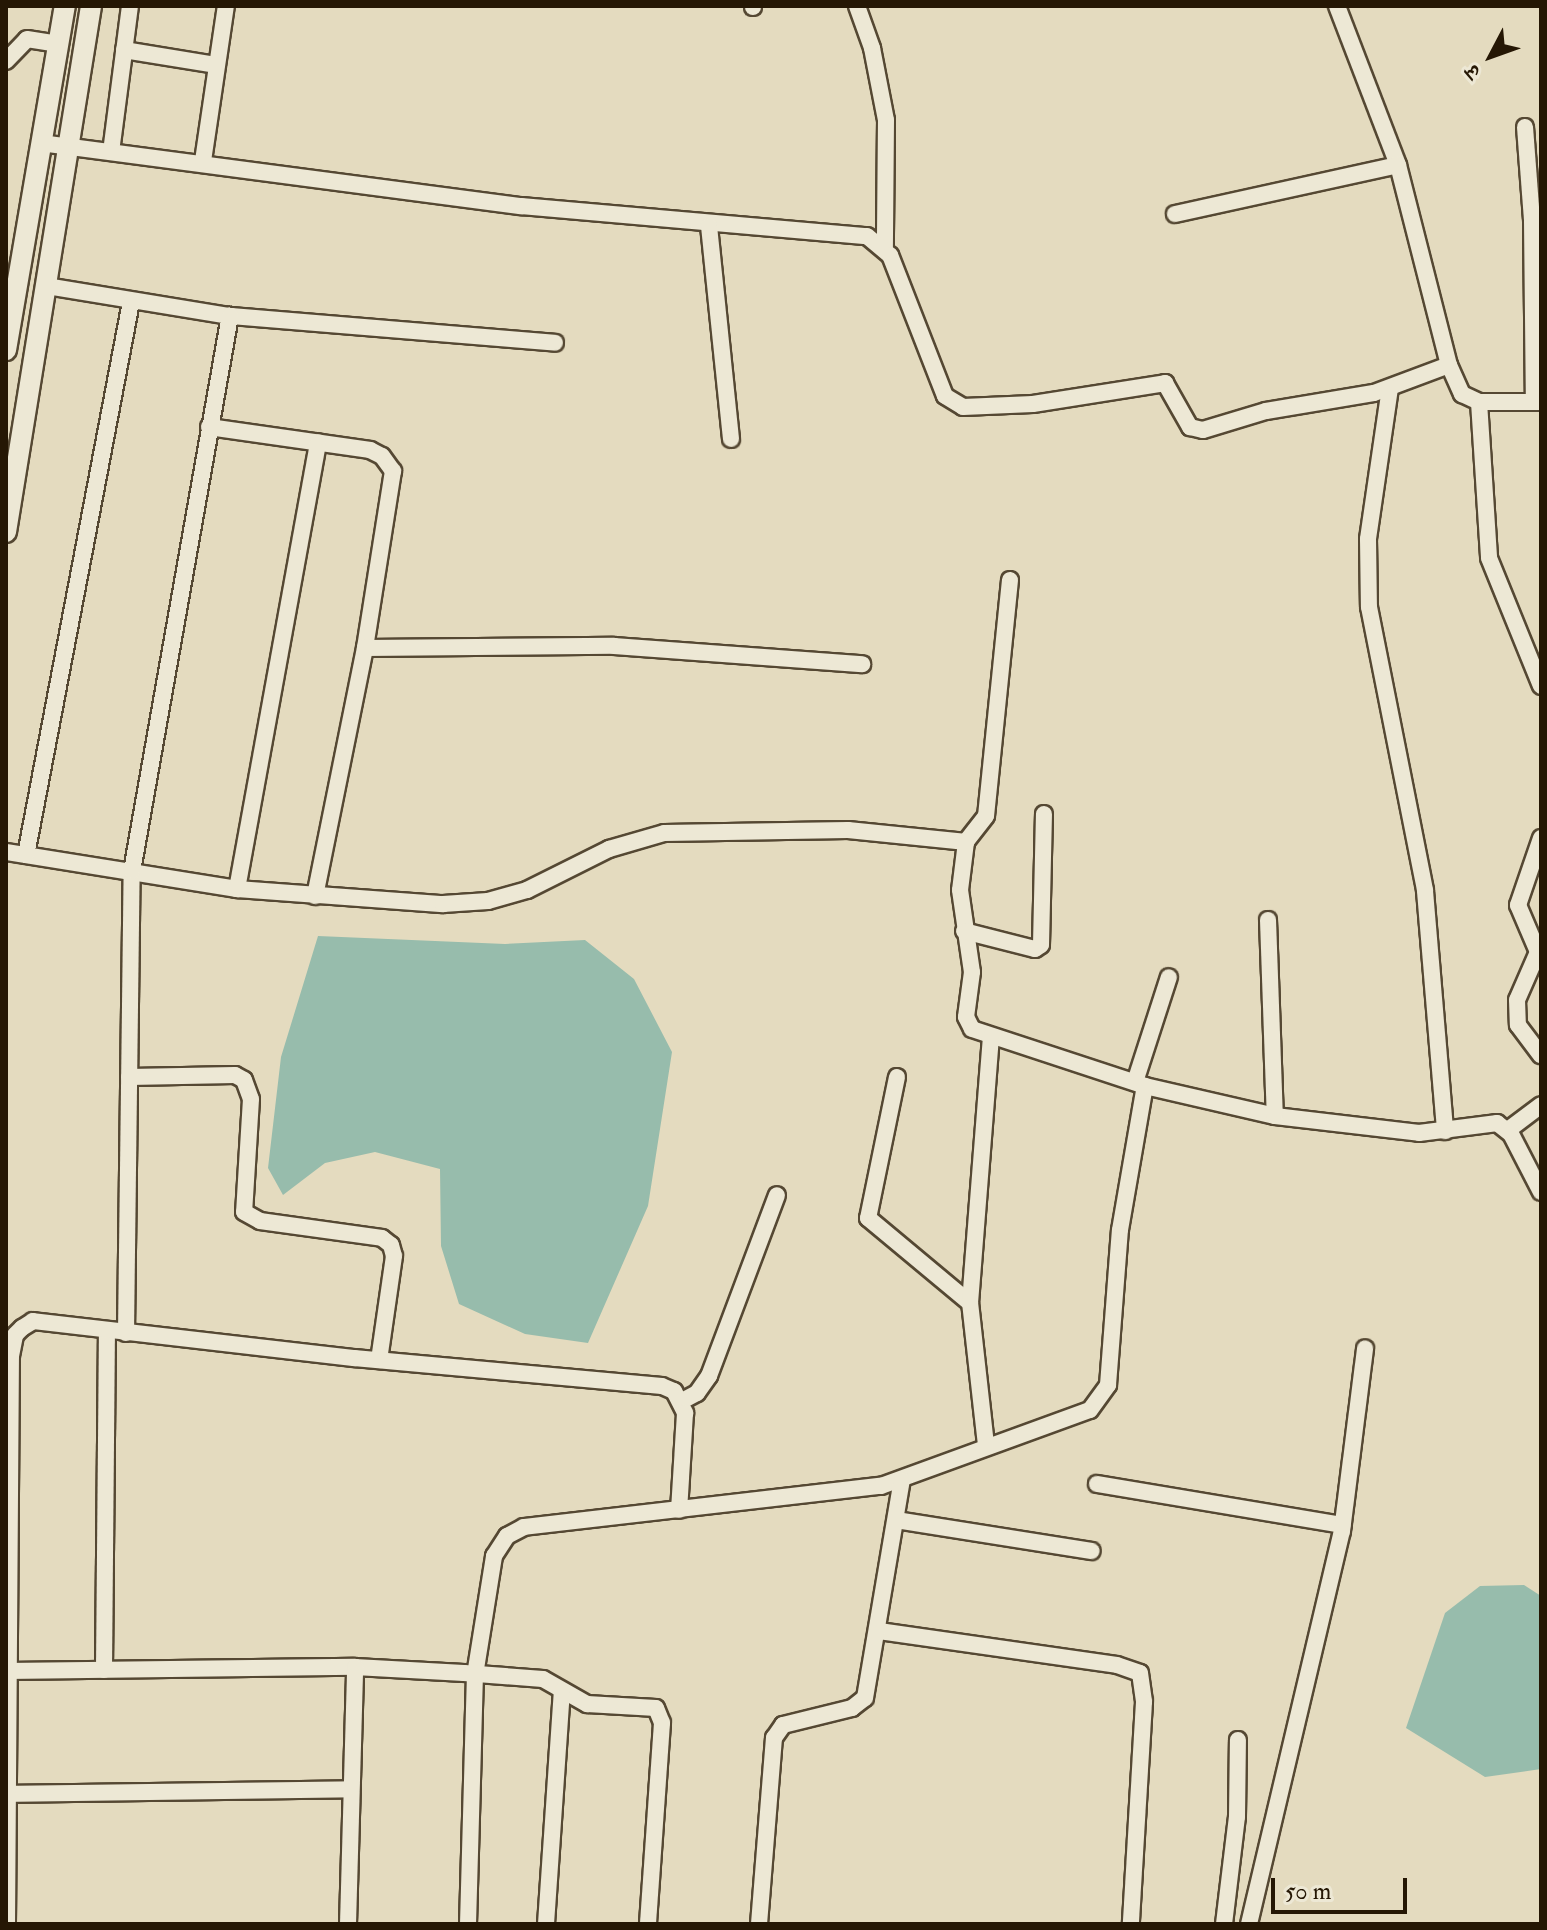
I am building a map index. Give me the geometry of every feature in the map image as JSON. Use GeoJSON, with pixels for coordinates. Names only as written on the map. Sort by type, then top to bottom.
{"type":"FeatureCollection","features":[{"type":"Feature","properties":{"kind":"street"},"geometry":{"type":"LineString","coordinates":[[6,350],[65,6]]}},
{"type":"Feature","properties":{"kind":"street"},"geometry":{"type":"LineString","coordinates":[[6,532],[91,6]]}},
{"type":"Feature","properties":{"kind":"street"},"geometry":{"type":"LineString","coordinates":[[111,152],[130,6]]}},
{"type":"Feature","properties":{"kind":"street"},"geometry":{"type":"LineString","coordinates":[[203,161],[226,6]]}},
{"type":"Feature","properties":{"kind":"street"},"geometry":{"type":"LineString","coordinates":[[857,6],[872,48],[886,120],[885,247],[945,396],[963,407],[1033,404],[1165,383],[1190,427],[1203,430],[1266,411],[1390,388],[1449,365]]}},
{"type":"Feature","properties":{"kind":"street"},"geometry":{"type":"LineString","coordinates":[[1337,6],[1398,165],[1449,365],[1462,394],[1479,402],[1537,402],[1525,127]]}},
{"type":"Feature","properties":{"kind":"street"},"geometry":{"type":"LineString","coordinates":[[6,61],[27,39],[59,44]]}},
{"type":"Feature","properties":{"kind":"street"},"geometry":{"type":"LineString","coordinates":[[124,50],[217,65]]}},
{"type":"Feature","properties":{"kind":"street"},"geometry":{"type":"LineString","coordinates":[[41,143],[203,161],[521,206],[709,226],[867,236],[885,247]]}},
{"type":"Feature","properties":{"kind":"street"},"geometry":{"type":"LineString","coordinates":[[1175,214],[1398,165]]}},
{"type":"Feature","properties":{"kind":"street"},"geometry":{"type":"LineString","coordinates":[[709,226],[731,439]]}},
{"type":"Feature","properties":{"kind":"street"},"geometry":{"type":"LineString","coordinates":[[46,286],[230,316],[555,343]]}},
{"type":"Feature","properties":{"kind":"street"},"geometry":{"type":"LineString","coordinates":[[26,855],[131,302]]}},
{"type":"Feature","properties":{"kind":"street"},"geometry":{"type":"LineString","coordinates":[[126,1333],[132,871],[230,316]]}},
{"type":"Feature","properties":{"kind":"street"},"geometry":{"type":"LineString","coordinates":[[1390,388],[1368,539],[1369,607],[1425,891],[1445,1131]]}},
{"type":"Feature","properties":{"kind":"street"},"geometry":{"type":"LineString","coordinates":[[1479,402],[1489,558],[1541,686]]}},
{"type":"Feature","properties":{"kind":"street"},"geometry":{"type":"LineString","coordinates":[[209,427],[370,450],[382,456],[393,471],[365,648],[315,896]]}},
{"type":"Feature","properties":{"kind":"street"},"geometry":{"type":"LineString","coordinates":[[237,889],[318,442]]}},
{"type":"Feature","properties":{"kind":"street"},"geometry":{"type":"LineString","coordinates":[[1010,580],[986,816],[966,842],[959,902],[972,972],[968,1023],[991,1037],[1140,1084],[1275,1116],[1445,1131],[1497,1123],[1508,1130],[1541,1192]]}},
{"type":"Feature","properties":{"kind":"street"},"geometry":{"type":"LineString","coordinates":[[365,648],[614,646],[862,664]]}},
{"type":"Feature","properties":{"kind":"street"},"geometry":{"type":"LineString","coordinates":[[964,931],[1035,949],[1041,945],[1044,814]]}},
{"type":"Feature","properties":{"kind":"street"},"geometry":{"type":"LineString","coordinates":[[6,852],[237,889],[443,904],[488,901],[539,885],[609,849],[664,833],[848,830],[966,842]]}},
{"type":"Feature","properties":{"kind":"street"},"geometry":{"type":"LineString","coordinates":[[1541,838],[1518,905],[1538,952],[1517,1000],[1518,1025],[1541,1055]]}},
{"type":"Feature","properties":{"kind":"street"},"geometry":{"type":"LineString","coordinates":[[1268,920],[1275,1116]]}},
{"type":"Feature","properties":{"kind":"street"},"geometry":{"type":"LineString","coordinates":[[468,1924],[475,1675],[494,1556],[507,1536],[524,1527],[902,1480],[986,1445],[1075,1417],[1104,1395],[1120,1230],[1140,1084],[1169,977]]}},
{"type":"Feature","properties":{"kind":"street"},"geometry":{"type":"LineString","coordinates":[[986,1445],[970,1303],[991,1037]]}},
{"type":"Feature","properties":{"kind":"street"},"geometry":{"type":"LineString","coordinates":[[129,1077],[235,1075],[244,1080],[251,1099],[244,1212],[260,1221],[382,1238],[391,1245],[394,1256],[379,1360]]}},
{"type":"Feature","properties":{"kind":"street"},"geometry":{"type":"LineString","coordinates":[[897,1077],[868,1218],[970,1303]]}},
{"type":"Feature","properties":{"kind":"street"},"geometry":{"type":"LineString","coordinates":[[1508,1130],[1541,1105]]}},
{"type":"Feature","properties":{"kind":"street"},"geometry":{"type":"LineString","coordinates":[[682,1401],[697,1393],[709,1376],[777,1195]]}},
{"type":"Feature","properties":{"kind":"street"},"geometry":{"type":"LineString","coordinates":[[7,1924],[12,1343],[33,1321],[379,1360],[662,1386],[682,1401]]}},
{"type":"Feature","properties":{"kind":"street"},"geometry":{"type":"LineString","coordinates":[[104,1670],[107,1331]]}},
{"type":"Feature","properties":{"kind":"street"},"geometry":{"type":"LineString","coordinates":[[1249,1924],[1343,1525],[1365,1348]]}},
{"type":"Feature","properties":{"kind":"street"},"geometry":{"type":"LineString","coordinates":[[679,1510],[682,1401]]}},
{"type":"Feature","properties":{"kind":"street"},"geometry":{"type":"LineString","coordinates":[[759,1924],[774,1738],[783,1725],[859,1704],[868,1687],[902,1480]]}},
{"type":"Feature","properties":{"kind":"street"},"geometry":{"type":"LineString","coordinates":[[1097,1484],[1343,1525]]}},
{"type":"Feature","properties":{"kind":"street"},"geometry":{"type":"LineString","coordinates":[[896,1520],[1092,1551]]}},
{"type":"Feature","properties":{"kind":"street"},"geometry":{"type":"LineString","coordinates":[[879,1631],[1117,1665],[1140,1673],[1144,1702],[1131,1924]]}},
{"type":"Feature","properties":{"kind":"street"},"geometry":{"type":"LineString","coordinates":[[7,1671],[355,1667],[543,1679],[587,1704],[651,1706],[662,1714],[648,1924]]}},
{"type":"Feature","properties":{"kind":"street"},"geometry":{"type":"LineString","coordinates":[[348,1924],[348,1789],[355,1667]]}},
{"type":"Feature","properties":{"kind":"street"},"geometry":{"type":"LineString","coordinates":[[546,1924],[562,1691]]}},
{"type":"Feature","properties":{"kind":"street"},"geometry":{"type":"LineString","coordinates":[[1224,1924],[1237,1817],[1238,1740]]}},
{"type":"Feature","properties":{"kind":"street"},"geometry":{"type":"LineString","coordinates":[[7,1794],[348,1789]]}},
{"type":"Feature","properties":{"kind":"shaded area"},"geometry":{"type":"Polygon","coordinates":[[[318,936],[505,944],[585,940],[634,979],[672,1052],[648,1206],[588,1343],[525,1334],[459,1304],[441,1246],[440,1169],[375,1152],[325,1163],[283,1195],[268,1168],[281,1057],[318,936]]]}},
{"type":"Feature","properties":{"kind":"shaded area"},"geometry":{"type":"Polygon","coordinates":[[[1524,1585],[1541,1596],[1541,1769],[1485,1777],[1406,1728],[1445,1613],[1480,1586],[1524,1585]]]}}]}
